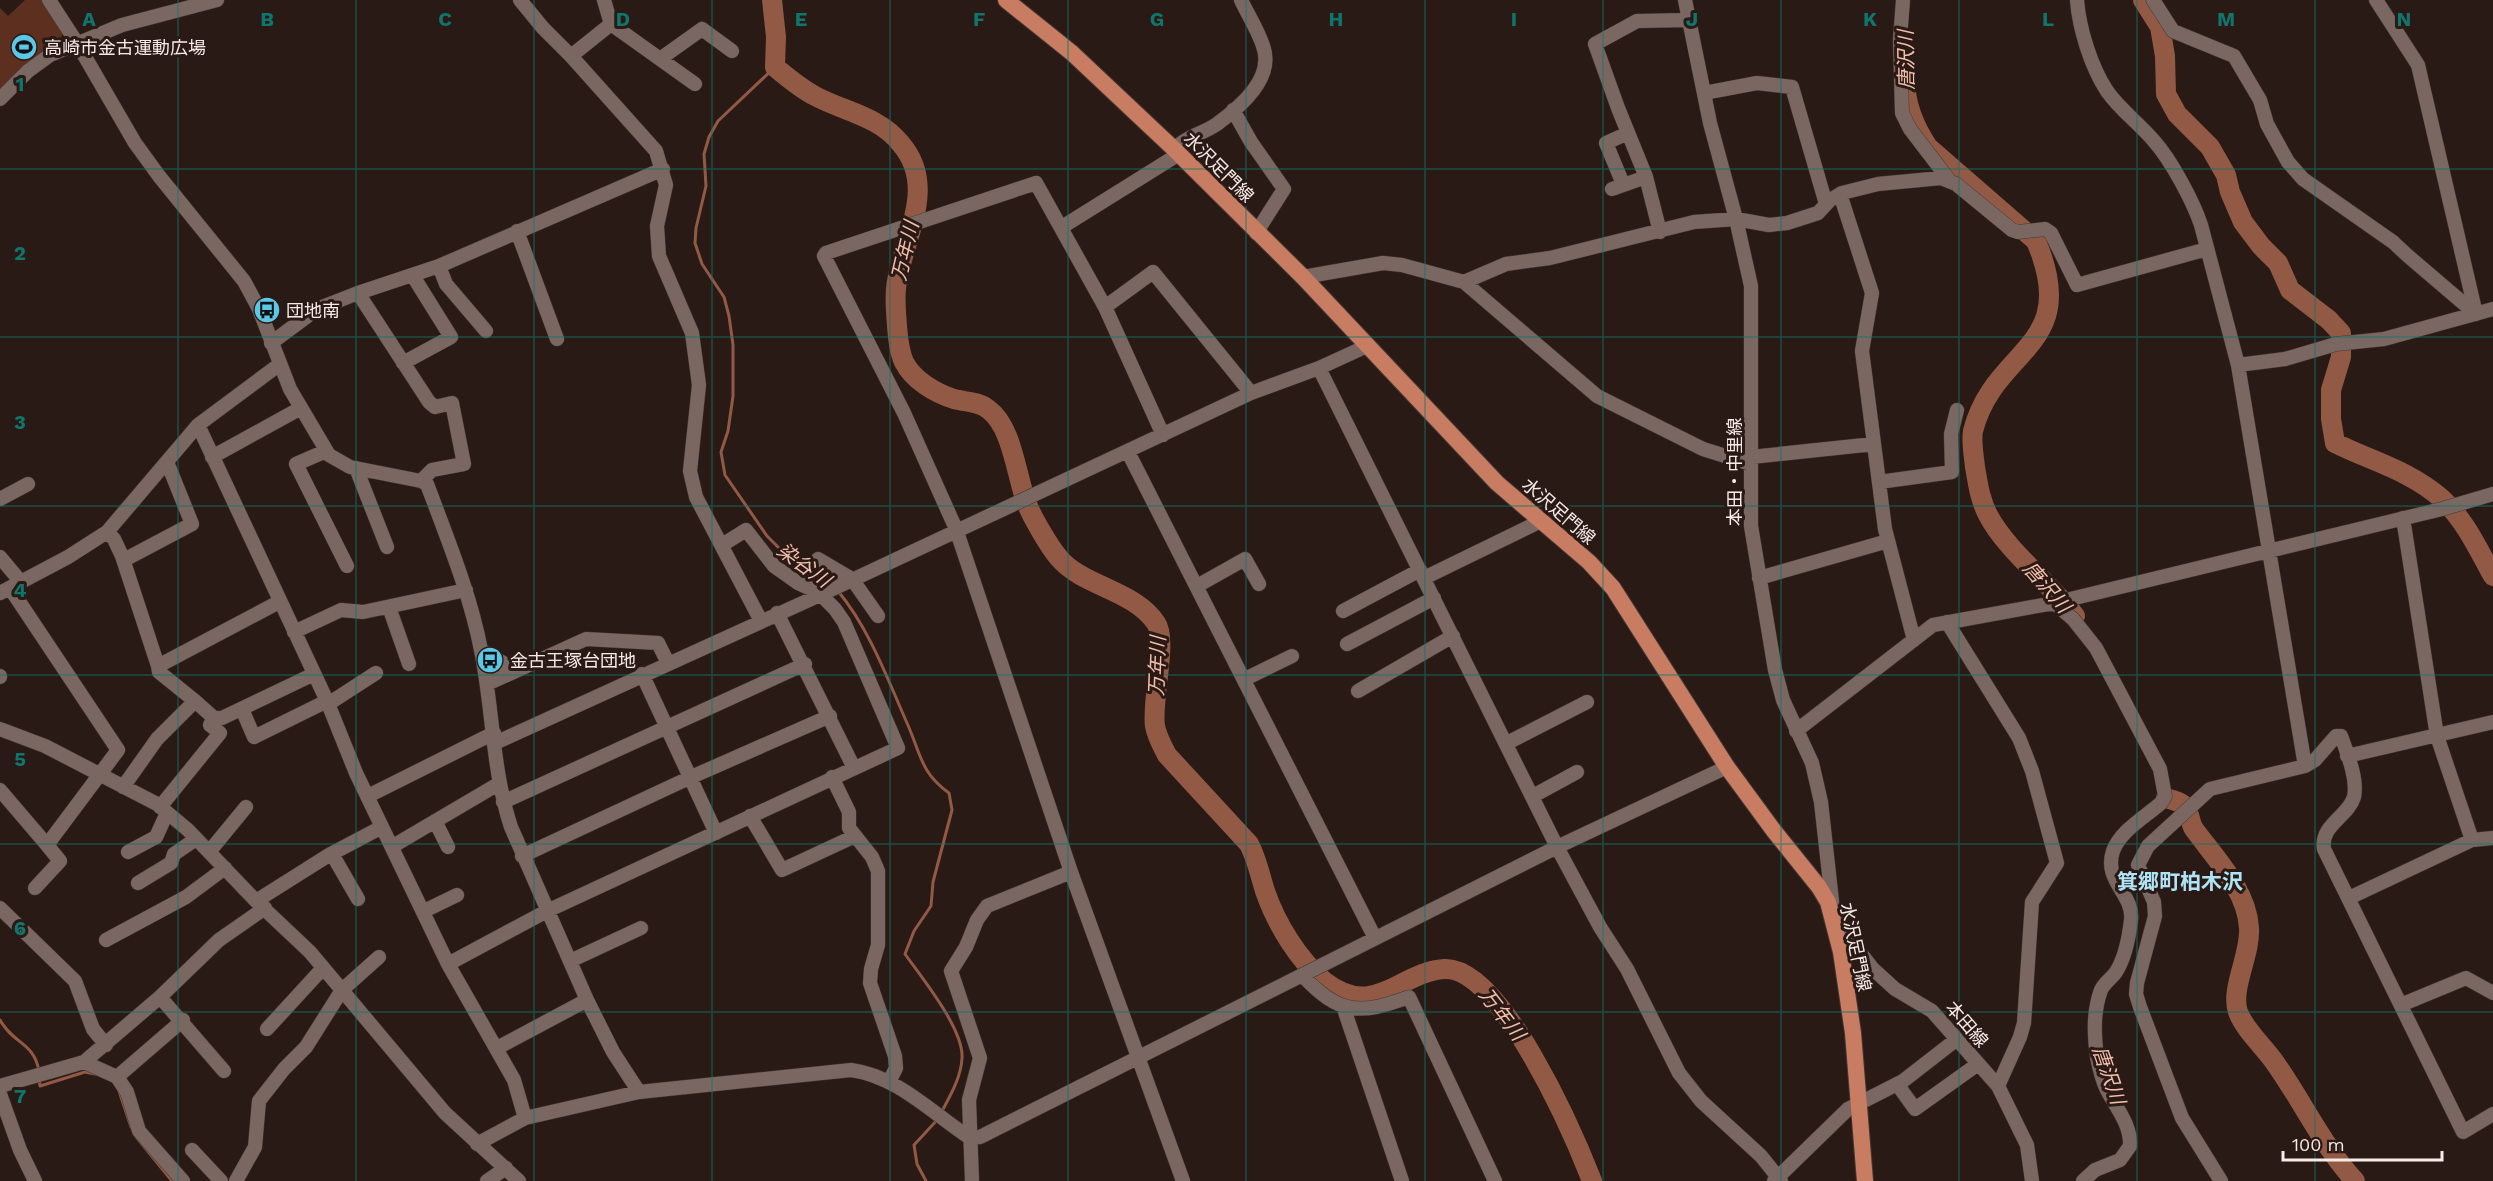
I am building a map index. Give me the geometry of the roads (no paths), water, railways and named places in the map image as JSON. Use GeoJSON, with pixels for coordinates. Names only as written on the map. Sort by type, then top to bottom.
{"type":"FeatureCollection","features":[{"type":"Feature","properties":{"kind":"main road","name":"水沢足門線"},"geometry":{"type":"LineString","coordinates":[[1006,0],[1072,53],[1176,151],[1256,233],[1303,277],[1497,483],[1589,562],[1613,588],[1727,767],[1819,887],[1834,919],[1853,1033],[1865,1181]]}},
{"type":"Feature","properties":{"kind":"street"},"geometry":{"type":"LineString","coordinates":[[49,0],[77,43],[135,143],[244,281],[259,309],[283,375],[326,451],[338,462],[356,468],[427,484],[466,590],[481,650],[495,738],[502,802],[522,856],[587,999],[613,1052],[639,1092]]}},
{"type":"Feature","properties":{"kind":"street"},"geometry":{"type":"LineString","coordinates":[[0,99],[50,55],[122,25],[218,0]]}},
{"type":"Feature","properties":{"kind":"street"},"geometry":{"type":"LineString","coordinates":[[520,0],[656,151],[663,169],[666,185],[657,226],[658,256],[692,333],[699,386],[690,471],[691,483],[702,509],[761,621]]}},
{"type":"Feature","properties":{"kind":"street"},"geometry":{"type":"LineString","coordinates":[[604,0],[611,24],[695,84]]}},
{"type":"Feature","properties":{"kind":"street"},"geometry":{"type":"LineString","coordinates":[[1062,227],[1176,151],[1186,137],[1217,123],[1249,96],[1262,80],[1264,48],[1241,0]]}},
{"type":"Feature","properties":{"kind":"street","name":"本田・中里線"},"geometry":{"type":"LineString","coordinates":[[1685,0],[1704,93],[1751,286],[1751,526],[1759,578],[1775,670],[1783,700],[1812,763],[1821,802],[1834,919]]}},
{"type":"Feature","properties":{"kind":"street"},"geometry":{"type":"LineString","coordinates":[[1903,0],[1900,39],[1902,113],[1910,129],[1949,180],[2012,230],[2018,232],[2045,229],[2051,232],[2077,285],[2207,249]]}},
{"type":"Feature","properties":{"kind":"street"},"geometry":{"type":"LineString","coordinates":[[2077,0],[2081,30],[2102,82],[2114,99],[2157,144],[2193,203],[2207,249],[2238,365],[2305,766]]}},
{"type":"Feature","properties":{"kind":"street"},"geometry":{"type":"LineString","coordinates":[[2153,0],[2173,31],[2234,56],[2260,100],[2267,124],[2288,162],[2303,179],[2394,242],[2476,314]]}},
{"type":"Feature","properties":{"kind":"street"},"geometry":{"type":"LineString","coordinates":[[2376,0],[2418,65],[2476,314]]}},
{"type":"Feature","properties":{"kind":"street"},"geometry":{"type":"LineString","coordinates":[[1660,232],[1646,177],[1595,44],[1637,21],[1688,20]]}},
{"type":"Feature","properties":{"kind":"street"},"geometry":{"type":"LineString","coordinates":[[571,56],[611,24]]}},
{"type":"Feature","properties":{"kind":"street"},"geometry":{"type":"LineString","coordinates":[[660,59],[702,29],[732,51]]}},
{"type":"Feature","properties":{"kind":"street"},"geometry":{"type":"LineString","coordinates":[[1704,93],[1757,83],[1792,87],[1826,204]]}},
{"type":"Feature","properties":{"kind":"street"},"geometry":{"type":"LineString","coordinates":[[1233,110],[1251,142],[1284,189],[1256,233]]}},
{"type":"Feature","properties":{"kind":"street"},"geometry":{"type":"LineString","coordinates":[[1628,133],[1606,143],[1617,187],[1646,177]]}},
{"type":"Feature","properties":{"kind":"street"},"geometry":{"type":"LineString","coordinates":[[271,343],[317,309],[439,266],[663,169]]}},
{"type":"Feature","properties":{"kind":"street"},"geometry":{"type":"LineString","coordinates":[[1464,282],[1506,264],[1550,258],[1694,222],[1736,219],[1769,225],[1787,223],[1818,213],[1839,195],[1878,184],[1941,178],[1949,180]]}},
{"type":"Feature","properties":{"kind":"street"},"geometry":{"type":"LineString","coordinates":[[1163,435],[1105,307],[1036,183],[826,253],[824,256],[904,413],[956,529],[1071,872],[1183,1181]]}},
{"type":"Feature","properties":{"kind":"street"},"geometry":{"type":"LineString","coordinates":[[1839,195],[1872,293],[1862,351],[1888,541],[1914,640]]}},
{"type":"Feature","properties":{"kind":"street"},"geometry":{"type":"LineString","coordinates":[[517,231],[557,339]]}},
{"type":"Feature","properties":{"kind":"street"},"geometry":{"type":"LineString","coordinates":[[1303,277],[1383,263],[1402,265],[1464,282],[1597,396],[1703,449],[1751,460],[1874,444]]}},
{"type":"Feature","properties":{"kind":"street"},"geometry":{"type":"LineString","coordinates":[[439,266],[446,284],[486,331]]}},
{"type":"Feature","properties":{"kind":"street"},"geometry":{"type":"LineString","coordinates":[[1105,307],[1153,272],[1251,393]]}},
{"type":"Feature","properties":{"kind":"street"},"geometry":{"type":"LineString","coordinates":[[403,363],[450,337],[413,276]]}},
{"type":"Feature","properties":{"kind":"street"},"geometry":{"type":"LineString","coordinates":[[358,293],[432,405],[438,407],[452,403],[464,464],[432,470],[421,481]]}},
{"type":"Feature","properties":{"kind":"street"},"geometry":{"type":"LineString","coordinates":[[2238,365],[2285,359],[2336,344],[2384,339],[2493,309]]}},
{"type":"Feature","properties":{"kind":"street"},"geometry":{"type":"LineString","coordinates":[[368,796],[847,582],[956,529],[1128,452],[1251,393],[1319,368],[1367,346]]}},
{"type":"Feature","properties":{"kind":"street"},"geometry":{"type":"LineString","coordinates":[[10,588],[68,557],[107,532],[198,425],[280,364]]}},
{"type":"Feature","properties":{"kind":"street"},"geometry":{"type":"LineString","coordinates":[[1319,368],[1557,847],[1600,927],[1627,969],[1684,1080],[1701,1101],[1761,1156],[1777,1180],[1848,1109],[1897,1084],[1957,1039]]}},
{"type":"Feature","properties":{"kind":"street"},"geometry":{"type":"LineString","coordinates":[[212,457],[301,408]]}},
{"type":"Feature","properties":{"kind":"street"},"geometry":{"type":"LineString","coordinates":[[1880,482],[1952,472],[1951,434],[1957,410]]}},
{"type":"Feature","properties":{"kind":"street"},"geometry":{"type":"LineString","coordinates":[[198,425],[327,702],[382,827],[448,964],[514,1080],[525,1118]]}},
{"type":"Feature","properties":{"kind":"street"},"geometry":{"type":"LineString","coordinates":[[326,451],[296,464],[347,566]]}},
{"type":"Feature","properties":{"kind":"street"},"geometry":{"type":"LineString","coordinates":[[1128,452],[1374,938]]}},
{"type":"Feature","properties":{"kind":"street"},"geometry":{"type":"LineString","coordinates":[[124,560],[192,524],[167,462]]}},
{"type":"Feature","properties":{"kind":"street"},"geometry":{"type":"LineString","coordinates":[[356,468],[387,547]]}},
{"type":"Feature","properties":{"kind":"street"},"geometry":{"type":"LineString","coordinates":[[0,499],[28,484]]}},
{"type":"Feature","properties":{"kind":"street"},"geometry":{"type":"LineString","coordinates":[[1796,731],[1933,625],[2056,602],[2456,505],[2493,494]]}},
{"type":"Feature","properties":{"kind":"street"},"geometry":{"type":"LineString","coordinates":[[2403,518],[2437,736],[2472,840]]}},
{"type":"Feature","properties":{"kind":"street"},"geometry":{"type":"LineString","coordinates":[[1343,611],[1540,521]]}},
{"type":"Feature","properties":{"kind":"street"},"geometry":{"type":"LineString","coordinates":[[448,964],[547,911],[898,748],[844,622],[825,592],[786,576],[774,566],[746,530],[722,545]]}},
{"type":"Feature","properties":{"kind":"street"},"geometry":{"type":"LineString","coordinates":[[107,532],[114,538],[124,560],[159,672],[214,718],[222,718],[314,674]]}},
{"type":"Feature","properties":{"kind":"street"},"geometry":{"type":"LineString","coordinates":[[1759,578],[1888,541]]}},
{"type":"Feature","properties":{"kind":"street"},"geometry":{"type":"LineString","coordinates":[[0,557],[10,588],[118,750],[47,845]]}},
{"type":"Feature","properties":{"kind":"street"},"geometry":{"type":"LineString","coordinates":[[1197,586],[1245,558],[1259,584]]}},
{"type":"Feature","properties":{"kind":"street"},"geometry":{"type":"LineString","coordinates":[[818,559],[847,582],[878,616]]}},
{"type":"Feature","properties":{"kind":"street"},"geometry":{"type":"LineString","coordinates":[[294,632],[341,610],[363,612],[466,590]]}},
{"type":"Feature","properties":{"kind":"street"},"geometry":{"type":"LineString","coordinates":[[1347,644],[1434,598]]}},
{"type":"Feature","properties":{"kind":"street"},"geometry":{"type":"LineString","coordinates":[[158,666],[279,602]]}},
{"type":"Feature","properties":{"kind":"street"},"geometry":{"type":"LineString","coordinates":[[2056,602],[2097,648],[2160,769],[2165,796],[2161,803],[2119,839],[2113,853],[2111,863],[2114,881],[2128,902],[2131,920],[2125,952],[2116,972],[2102,989],[2095,1011],[2094,1034],[2105,1086],[2128,1127],[2130,1146],[2120,1160],[2095,1170],[2083,1181]]}},
{"type":"Feature","properties":{"kind":"street"},"geometry":{"type":"LineString","coordinates":[[389,607],[408,664]]}},
{"type":"Feature","properties":{"kind":"street"},"geometry":{"type":"LineString","coordinates":[[777,613],[805,664],[854,768]]}},
{"type":"Feature","properties":{"kind":"street"},"geometry":{"type":"LineString","coordinates":[[1947,622],[2019,738],[2032,771],[2057,863],[2032,902],[2024,1023],[1998,1086]]}},
{"type":"Feature","properties":{"kind":"street"},"geometry":{"type":"LineString","coordinates":[[1358,691],[1453,636]]}},
{"type":"Feature","properties":{"kind":"street"},"geometry":{"type":"LineString","coordinates":[[487,684],[586,639],[658,643],[668,663]]}},
{"type":"Feature","properties":{"kind":"street"},"geometry":{"type":"LineString","coordinates":[[481,650],[505,664],[507,674]]}},
{"type":"Feature","properties":{"kind":"street"},"geometry":{"type":"LineString","coordinates":[[1245,680],[1292,656]]}},
{"type":"Feature","properties":{"kind":"street"},"geometry":{"type":"LineString","coordinates":[[502,802],[805,664]]}},
{"type":"Feature","properties":{"kind":"street"},"geometry":{"type":"LineString","coordinates":[[242,709],[254,737],[327,702],[376,673]]}},
{"type":"Feature","properties":{"kind":"street"},"geometry":{"type":"LineString","coordinates":[[642,674],[716,832]]}},
{"type":"Feature","properties":{"kind":"street"},"geometry":{"type":"LineString","coordinates":[[123,787],[157,739],[195,701]]}},
{"type":"Feature","properties":{"kind":"street"},"geometry":{"type":"LineString","coordinates":[[1506,743],[1587,702]]}},
{"type":"Feature","properties":{"kind":"street"},"geometry":{"type":"LineString","coordinates":[[522,856],[689,778],[830,716]]}},
{"type":"Feature","properties":{"kind":"street"},"geometry":{"type":"LineString","coordinates":[[128,852],[156,837],[163,810],[220,734],[210,725],[214,718]]}},
{"type":"Feature","properties":{"kind":"street"},"geometry":{"type":"LineString","coordinates":[[2348,756],[2493,722]]}},
{"type":"Feature","properties":{"kind":"street"},"geometry":{"type":"LineString","coordinates":[[0,729],[45,746],[163,810],[196,839],[323,968],[438,1105],[519,1181]]}},
{"type":"Feature","properties":{"kind":"street"},"geometry":{"type":"LineString","coordinates":[[2221,1181],[2182,1118],[2138,1001],[2137,983],[2155,916],[2154,902],[2138,864],[2148,846],[2210,789],[2305,766],[2315,760],[2336,736],[2341,736],[2348,756],[2355,795],[2352,802],[2326,832],[2323,841],[2324,849],[2403,1004],[2463,1132],[2493,1114]]}},
{"type":"Feature","properties":{"kind":"street"},"geometry":{"type":"LineString","coordinates":[[477,1144],[525,1118],[639,1092],[851,1070],[890,1080],[970,1138],[980,1137],[1557,847],[1727,767]]}},
{"type":"Feature","properties":{"kind":"street"},"geometry":{"type":"LineString","coordinates":[[1533,796],[1577,772]]}},
{"type":"Feature","properties":{"kind":"street"},"geometry":{"type":"LineString","coordinates":[[832,777],[849,812],[849,828],[872,857],[878,871],[878,945],[871,969],[870,983],[895,1056],[896,1068],[890,1080]]}},
{"type":"Feature","properties":{"kind":"street"},"geometry":{"type":"LineString","coordinates":[[393,846],[500,783]]}},
{"type":"Feature","properties":{"kind":"street"},"geometry":{"type":"LineString","coordinates":[[0,790],[60,861],[35,888]]}},
{"type":"Feature","properties":{"kind":"street"},"geometry":{"type":"LineString","coordinates":[[209,852],[246,807]]}},
{"type":"Feature","properties":{"kind":"street"},"geometry":{"type":"LineString","coordinates":[[750,816],[782,870],[855,837]]}},
{"type":"Feature","properties":{"kind":"street"},"geometry":{"type":"LineString","coordinates":[[435,821],[448,847]]}},
{"type":"Feature","properties":{"kind":"street"},"geometry":{"type":"LineString","coordinates":[[0,1086],[84,1062],[160,997],[219,940],[260,905],[332,854],[382,827]]}},
{"type":"Feature","properties":{"kind":"street"},"geometry":{"type":"LineString","coordinates":[[2349,898],[2472,840],[2493,838]]}},
{"type":"Feature","properties":{"kind":"street"},"geometry":{"type":"LineString","coordinates":[[138,883],[171,863],[174,854],[196,839]]}},
{"type":"Feature","properties":{"kind":"street"},"geometry":{"type":"LineString","coordinates":[[332,854],[358,899]]}},
{"type":"Feature","properties":{"kind":"street"},"geometry":{"type":"LineString","coordinates":[[106,940],[186,897],[225,868]]}},
{"type":"Feature","properties":{"kind":"street"},"geometry":{"type":"LineString","coordinates":[[972,1181],[969,1100],[980,1058],[951,976],[953,967],[966,947],[977,920],[987,906],[1071,872]]}},
{"type":"Feature","properties":{"kind":"street"},"geometry":{"type":"LineString","coordinates":[[424,911],[457,895]]}},
{"type":"Feature","properties":{"kind":"street"},"geometry":{"type":"LineString","coordinates":[[0,908],[75,981],[93,1029],[106,1045]]}},
{"type":"Feature","properties":{"kind":"street","name":"本田線"},"geometry":{"type":"LineString","coordinates":[[1834,919],[1852,945],[1885,981],[1932,1011],[1998,1086],[2027,1145],[2032,1181]]}},
{"type":"Feature","properties":{"kind":"street"},"geometry":{"type":"LineString","coordinates":[[570,961],[641,928]]}},
{"type":"Feature","properties":{"kind":"street"},"geometry":{"type":"LineString","coordinates":[[236,1181],[255,1147],[259,1101],[284,1069],[306,1047],[342,990],[379,957]]}},
{"type":"Feature","properties":{"kind":"street"},"geometry":{"type":"LineString","coordinates":[[267,1029],[323,968]]}},
{"type":"Feature","properties":{"kind":"street"},"geometry":{"type":"LineString","coordinates":[[1302,975],[1329,1001],[1343,1006],[1372,1009],[1409,997],[1495,1181]]}},
{"type":"Feature","properties":{"kind":"street"},"geometry":{"type":"LineString","coordinates":[[2403,1004],[2466,978],[2493,993]]}},
{"type":"Feature","properties":{"kind":"street"},"geometry":{"type":"LineString","coordinates":[[160,997],[183,1020],[224,1071]]}},
{"type":"Feature","properties":{"kind":"street"},"geometry":{"type":"LineString","coordinates":[[497,1048],[587,999]]}},
{"type":"Feature","properties":{"kind":"street"},"geometry":{"type":"LineString","coordinates":[[1343,1006],[1402,1181]]}},
{"type":"Feature","properties":{"kind":"street"},"geometry":{"type":"LineString","coordinates":[[117,1077],[183,1020]]}},
{"type":"Feature","properties":{"kind":"street"},"geometry":{"type":"LineString","coordinates":[[84,1062],[117,1077],[127,1092],[139,1131],[183,1181]]}},
{"type":"Feature","properties":{"kind":"street"},"geometry":{"type":"LineString","coordinates":[[1897,1084],[1915,1108],[1978,1064]]}},
{"type":"Feature","properties":{"kind":"street"},"geometry":{"type":"LineString","coordinates":[[0,1094],[20,1150],[35,1181]]}},
{"type":"Feature","properties":{"kind":"street"},"geometry":{"type":"LineString","coordinates":[[192,1150],[221,1181]]}},
{"type":"Feature","properties":{"kind":"street"},"geometry":{"type":"LineString","coordinates":[[487,1181],[506,1168]]}},
{"type":"Feature","properties":{"kind":"waterway","name":"万年川"},"geometry":{"type":"LineString","coordinates":[[772,0],[776,37],[775,67],[815,96],[882,127],[901,144],[911,160],[917,177],[918,194],[896,292],[898,340],[904,362],[913,375],[932,389],[954,399],[980,404],[996,417],[1013,453],[1027,504],[1055,553],[1081,575],[1135,603],[1156,623],[1160,643],[1154,715],[1158,737],[1167,755],[1249,844],[1270,903],[1297,952],[1325,982],[1342,992],[1358,996],[1386,991],[1428,972],[1444,969],[1466,975],[1489,994],[1533,1056],[1569,1128],[1592,1181]]}},
{"type":"Feature","properties":{"kind":"waterway"},"geometry":{"type":"LineString","coordinates":[[2143,0],[2160,27],[2165,56],[2166,94],[2177,114],[2210,147],[2226,175],[2230,192],[2243,222],[2261,246],[2278,263],[2290,290],[2329,320],[2341,333],[2341,357],[2331,390],[2331,419],[2335,443],[2404,474],[2442,499],[2464,525],[2493,576]]}},
{"type":"Feature","properties":{"kind":"waterway","name":"染谷川"},"geometry":{"type":"LineString","coordinates":[[775,67],[718,121],[709,137],[704,154],[706,186],[696,228],[695,243],[702,264],[724,297],[733,345],[733,396],[728,431],[721,452],[725,475],[767,536],[787,556],[832,584]]}},
{"type":"Feature","properties":{"kind":"waterway","name":"唐沢川"},"geometry":{"type":"LineString","coordinates":[[1905,79],[1911,115],[1928,147],[2036,241],[2047,277],[2049,304],[2042,326],[2030,345],[1998,381],[1984,403],[1973,431],[1972,444],[1980,492],[1988,515],[2017,554],[2075,616]]}},
{"type":"Feature","properties":{"kind":"waterway","name":"染谷川"},"geometry":{"type":"LineString","coordinates":[[838,591],[859,622],[877,655],[922,762],[932,778],[949,793],[952,810],[933,882],[931,906],[914,931],[905,954],[949,1018],[961,1046],[960,1073],[941,1113]]}},
{"type":"Feature","properties":{"kind":"waterway"},"geometry":{"type":"LineString","coordinates":[[2166,798],[2186,808],[2194,829],[2229,875],[2243,901],[2247,914],[2249,938],[2238,982],[2236,1003],[2241,1019],[2273,1060],[2332,1153],[2355,1181]]}},
{"type":"Feature","properties":{"kind":"waterway"},"geometry":{"type":"LineString","coordinates":[[0,1020],[5,1028],[33,1054],[39,1071]]}},
{"type":"Feature","properties":{"kind":"waterway"},"geometry":{"type":"LineString","coordinates":[[39,1078],[40,1086],[85,1072],[95,1074]]}},
{"type":"Feature","properties":{"kind":"waterway"},"geometry":{"type":"LineString","coordinates":[[119,1091],[131,1127]]}},
{"type":"Feature","properties":{"kind":"waterway","name":"染谷川"},"geometry":{"type":"LineString","coordinates":[[926,1181],[917,1164],[914,1145],[938,1119]]}},
{"type":"Feature","properties":{"kind":"waterway"},"geometry":{"type":"LineString","coordinates":[[137,1138],[172,1181]]}},
{"type":"Feature","properties":{"kind":"place","name":"高崎市金古運動広場"},"geometry":{"type":"Point","coordinates":[24,47]}},
{"type":"Feature","properties":{"kind":"place","name":"団地南"},"geometry":{"type":"Point","coordinates":[267,310]}},
{"type":"Feature","properties":{"kind":"place","name":"金古王塚台団地"},"geometry":{"type":"Point","coordinates":[490,660]}},
{"type":"Feature","properties":{"kind":"district","name":"箕郷町柏木沢"},"geometry":{"type":"Point","coordinates":[2180,881]}}]}
